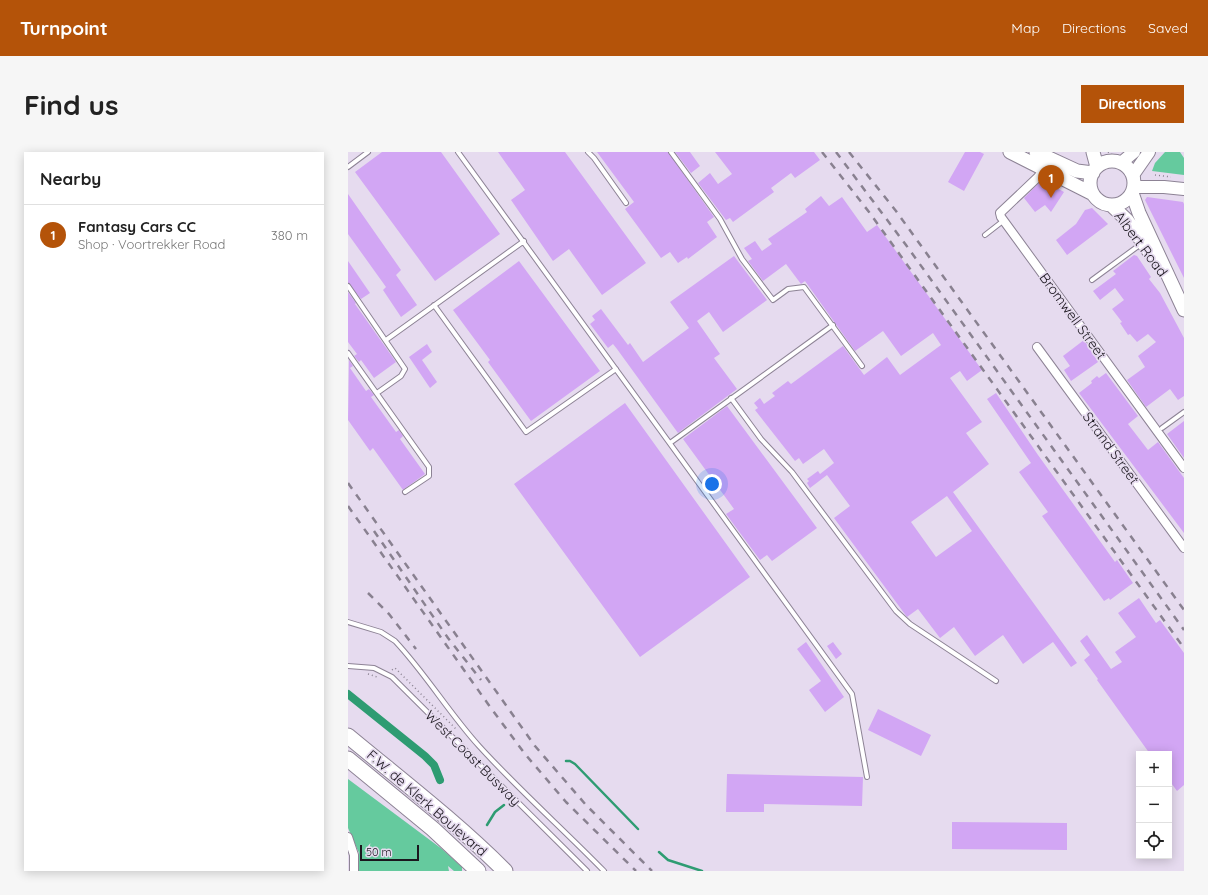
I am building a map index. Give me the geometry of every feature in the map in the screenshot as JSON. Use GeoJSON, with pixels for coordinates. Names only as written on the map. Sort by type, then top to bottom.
{"type":"FeatureCollection","features":[{"type":"Feature","properties":{"kind":"highway","name":"F.W. de Klerk Boulevard"},"geometry":{"type":"LineString","coordinates":[[348,736],[455,825],[505,871]]}},
{"type":"Feature","properties":{"kind":"highway","name":"F.W. de Klerk Boulevard"},"geometry":{"type":"LineString","coordinates":[[348,758],[433,829],[478,871]]}},
{"type":"Feature","properties":{"kind":"main road"},"geometry":{"type":"LineString","coordinates":[[1010,152],[1093,194],[1099,200],[1111,205],[1123,202],[1133,184],[1128,168],[1115,157],[1095,170],[1076,171],[1036,152]]}},
{"type":"Feature","properties":{"kind":"main road"},"geometry":{"type":"LineString","coordinates":[[1093,194],[1091,187],[1095,170],[1094,152]]}},
{"type":"Feature","properties":{"kind":"main road","name":"Albert Road"},"geometry":{"type":"LineString","coordinates":[[1133,184],[1139,213],[1184,310]]}},
{"type":"Feature","properties":{"kind":"main road","name":"Albert Road"},"geometry":{"type":"LineString","coordinates":[[1111,205],[1127,220],[1171,284]]}},
{"type":"Feature","properties":{"kind":"street"},"geometry":{"type":"LineString","coordinates":[[1133,184],[1149,152]]}},
{"type":"Feature","properties":{"kind":"street"},"geometry":{"type":"LineString","coordinates":[[1003,221],[1000,214],[1038,177],[1044,169]]}},
{"type":"Feature","properties":{"kind":"street"},"geometry":{"type":"LineString","coordinates":[[1133,184],[1155,182],[1164,186],[1184,190]]}},
{"type":"Feature","properties":{"kind":"street","name":"Bromwell Street"},"geometry":{"type":"LineString","coordinates":[[1003,221],[1184,468]]}},
{"type":"Feature","properties":{"kind":"street","name":"Strand Street"},"geometry":{"type":"LineString","coordinates":[[1037,347],[1184,548]]}},
{"type":"Feature","properties":{"kind":"street"},"geometry":{"type":"LineString","coordinates":[[348,837],[354,855],[354,871]]}},
{"type":"Feature","properties":{"kind":"lane"},"geometry":{"type":"LineString","coordinates":[[348,167],[368,152]]}},
{"type":"Feature","properties":{"kind":"lane"},"geometry":{"type":"LineString","coordinates":[[458,152],[852,694],[867,777]]}},
{"type":"Feature","properties":{"kind":"lane"},"geometry":{"type":"LineString","coordinates":[[588,152],[594,158],[626,203]]}},
{"type":"Feature","properties":{"kind":"lane"},"geometry":{"type":"LineString","coordinates":[[671,152],[720,219],[742,258],[773,300],[788,290],[804,287],[862,366]]}},
{"type":"Feature","properties":{"kind":"lane"},"geometry":{"type":"LineString","coordinates":[[985,235],[1003,221]]}},
{"type":"Feature","properties":{"kind":"lane"},"geometry":{"type":"LineString","coordinates":[[386,340],[524,241]]}},
{"type":"Feature","properties":{"kind":"lane"},"geometry":{"type":"LineString","coordinates":[[1092,280],[1143,242]]}},
{"type":"Feature","properties":{"kind":"lane"},"geometry":{"type":"LineString","coordinates":[[348,286],[405,369],[401,376],[377,393]]}},
{"type":"Feature","properties":{"kind":"lane"},"geometry":{"type":"LineString","coordinates":[[434,305],[526,432],[616,369]]}},
{"type":"Feature","properties":{"kind":"lane"},"geometry":{"type":"LineString","coordinates":[[670,443],[833,325]]}},
{"type":"Feature","properties":{"kind":"lane"},"geometry":{"type":"LineString","coordinates":[[348,353],[429,467],[429,476],[405,492]]}},
{"type":"Feature","properties":{"kind":"lane"},"geometry":{"type":"LineString","coordinates":[[731,398],[761,439],[792,472],[896,612],[910,624],[996,681]]}},
{"type":"Feature","properties":{"kind":"lane"},"geometry":{"type":"LineString","coordinates":[[1162,428],[1184,412]]}},
{"type":"Feature","properties":{"kind":"lane"},"geometry":{"type":"LineString","coordinates":[[348,622],[382,632],[395,642],[479,746],[535,805],[565,832],[604,871]]}},
{"type":"Feature","properties":{"kind":"lane","name":"West Coast Busway"},"geometry":{"type":"LineString","coordinates":[[348,666],[374,668],[392,677],[587,871]]}},
{"type":"Feature","properties":{"kind":"path"},"geometry":{"type":"LineString","coordinates":[[1155,175],[1177,178]]}},
{"type":"Feature","properties":{"kind":"path"},"geometry":{"type":"LineString","coordinates":[[364,673],[381,678]]}},
{"type":"Feature","properties":{"kind":"green space"},"geometry":{"type":"Polygon","coordinates":[[[1165,152],[1180,152],[1184,158],[1184,175],[1152,171],[1155,163],[1165,152]]]}},
{"type":"Feature","properties":{"kind":"green space"},"geometry":{"type":"Polygon","coordinates":[[[348,779],[442,849],[462,867],[462,871],[454,871],[448,866],[449,871],[358,871],[359,853],[348,828],[348,779]]]}},
{"type":"Feature","properties":{"kind":"building"},"geometry":{"type":"Polygon","coordinates":[[[382,152],[441,152],[500,234],[435,281],[355,172],[382,152]]]}},
{"type":"Feature","properties":{"kind":"building"},"geometry":{"type":"Polygon","coordinates":[[[498,152],[565,152],[646,263],[602,295],[569,249],[553,261],[511,200],[525,190],[498,152]]]}},
{"type":"Feature","properties":{"kind":"building"},"geometry":{"type":"Polygon","coordinates":[[[597,152],[668,152],[714,217],[707,222],[717,237],[688,259],[687,257],[678,263],[670,252],[661,258],[625,209],[634,202],[597,152]]]}},
{"type":"Feature","properties":{"kind":"building"},"geometry":{"type":"Polygon","coordinates":[[[675,152],[690,152],[700,166],[691,173],[675,152]]]}},
{"type":"Feature","properties":{"kind":"building"},"geometry":{"type":"Polygon","coordinates":[[[715,152],[814,152],[820,160],[795,178],[791,173],[771,188],[774,192],[733,222],[730,218],[726,220],[698,183],[710,173],[718,184],[732,174],[715,152]]]}},
{"type":"Feature","properties":{"kind":"building"},"geometry":{"type":"Polygon","coordinates":[[[965,152],[980,152],[984,154],[964,191],[948,182],[965,152]]]}},
{"type":"Feature","properties":{"kind":"building"},"geometry":{"type":"Polygon","coordinates":[[[1042,180],[1064,192],[1051,212],[1045,205],[1035,212],[1024,198],[1042,180]]]}},
{"type":"Feature","properties":{"kind":"building"},"geometry":{"type":"Polygon","coordinates":[[[348,194],[401,270],[396,275],[417,305],[401,317],[383,290],[386,287],[348,234],[348,194]]]}},
{"type":"Feature","properties":{"kind":"building"},"geometry":{"type":"Polygon","coordinates":[[[821,196],[829,206],[842,197],[867,232],[877,225],[982,370],[967,381],[960,371],[950,378],[982,422],[966,433],[989,464],[953,492],[1077,663],[1071,667],[1053,642],[1023,664],[1003,635],[975,656],[954,627],[940,638],[918,609],[907,617],[834,518],[850,506],[827,475],[810,488],[807,483],[809,481],[807,479],[818,471],[820,474],[834,463],[824,449],[803,464],[799,458],[795,461],[755,410],[758,408],[754,403],[760,398],[764,404],[775,396],[772,393],[788,381],[791,384],[843,346],[864,375],[887,357],[900,375],[941,345],[933,333],[901,356],[883,331],[855,351],[805,281],[801,284],[786,264],[763,281],[748,261],[752,259],[744,248],[755,241],[762,251],[772,244],[768,239],[807,212],[805,209],[821,196]],[[947,496],[911,522],[936,557],[972,531],[947,496]]]}},
{"type":"Feature","properties":{"kind":"building"},"geometry":{"type":"Polygon","coordinates":[[[1147,197],[1183,202],[1184,204],[1184,278],[1145,200],[1147,197]]]}},
{"type":"Feature","properties":{"kind":"building"},"geometry":{"type":"Polygon","coordinates":[[[1092,208],[1108,224],[1067,255],[1056,240],[1076,224],[1085,210],[1092,208]]]}},
{"type":"Feature","properties":{"kind":"building"},"geometry":{"type":"Polygon","coordinates":[[[1134,255],[1137,256],[1151,277],[1149,279],[1160,293],[1184,338],[1184,396],[1178,400],[1170,389],[1146,407],[1127,380],[1145,367],[1138,356],[1156,342],[1148,334],[1137,342],[1130,334],[1128,335],[1120,323],[1122,322],[1112,309],[1124,300],[1115,288],[1100,300],[1093,291],[1116,274],[1113,271],[1134,255]]]}},
{"type":"Feature","properties":{"kind":"building"},"geometry":{"type":"Polygon","coordinates":[[[734,256],[767,300],[723,332],[709,312],[697,321],[720,354],[714,358],[737,389],[678,433],[613,344],[608,348],[590,324],[595,320],[592,316],[601,309],[628,345],[630,343],[643,362],[689,328],[670,302],[734,256]]]}},
{"type":"Feature","properties":{"kind":"building"},"geometry":{"type":"Polygon","coordinates":[[[348,261],[370,293],[361,299],[348,283],[348,261]]]}},
{"type":"Feature","properties":{"kind":"building"},"geometry":{"type":"Polygon","coordinates":[[[519,261],[600,371],[531,421],[488,362],[490,360],[453,310],[519,261]]]}},
{"type":"Feature","properties":{"kind":"building"},"geometry":{"type":"Polygon","coordinates":[[[348,292],[396,362],[374,378],[361,360],[359,362],[354,356],[357,354],[348,342],[348,292]]]}},
{"type":"Feature","properties":{"kind":"building"},"geometry":{"type":"Polygon","coordinates":[[[1084,340],[1098,362],[1071,381],[1064,370],[1070,366],[1063,356],[1084,340]]]}},
{"type":"Feature","properties":{"kind":"building"},"geometry":{"type":"Polygon","coordinates":[[[427,344],[432,352],[422,360],[437,382],[430,388],[409,357],[427,344]]]}},
{"type":"Feature","properties":{"kind":"building"},"geometry":{"type":"Polygon","coordinates":[[[349,360],[353,366],[350,368],[366,391],[369,389],[374,395],[371,397],[396,432],[399,430],[403,436],[400,439],[425,474],[403,490],[373,448],[370,451],[348,420],[349,360]]]}},
{"type":"Feature","properties":{"kind":"building"},"geometry":{"type":"Polygon","coordinates":[[[1106,373],[1138,416],[1128,424],[1148,450],[1158,442],[1184,478],[1184,533],[1079,393],[1092,383],[1091,381],[1097,376],[1099,378],[1106,373]]]}},
{"type":"Feature","properties":{"kind":"building"},"geometry":{"type":"Polygon","coordinates":[[[996,393],[1038,455],[1115,562],[1117,560],[1133,583],[1110,600],[1109,598],[1104,601],[1042,516],[1048,512],[1019,472],[1031,463],[987,399],[996,393]]]}},
{"type":"Feature","properties":{"kind":"building"},"geometry":{"type":"Polygon","coordinates":[[[625,403],[750,577],[640,657],[514,484],[625,403]]]}},
{"type":"Feature","properties":{"kind":"building"},"geometry":{"type":"Polygon","coordinates":[[[727,406],[817,528],[772,561],[767,555],[760,560],[726,514],[734,509],[683,439],[727,406]]]}},
{"type":"Feature","properties":{"kind":"building"},"geometry":{"type":"Polygon","coordinates":[[[1184,421],[1184,458],[1167,434],[1184,421]]]}},
{"type":"Feature","properties":{"kind":"building"},"geometry":{"type":"Polygon","coordinates":[[[1139,598],[1156,623],[1160,620],[1184,653],[1184,785],[1177,791],[1172,784],[1172,751],[1148,751],[1084,660],[1090,655],[1080,641],[1087,635],[1111,669],[1122,662],[1115,652],[1136,637],[1118,613],[1139,598]]]}},
{"type":"Feature","properties":{"kind":"building"},"geometry":{"type":"Polygon","coordinates":[[[806,642],[844,697],[825,712],[809,690],[821,681],[797,649],[806,642]]]}},
{"type":"Feature","properties":{"kind":"building"},"geometry":{"type":"Polygon","coordinates":[[[833,642],[842,654],[836,659],[827,646],[833,642]]]}},
{"type":"Feature","properties":{"kind":"building"},"geometry":{"type":"Polygon","coordinates":[[[878,709],[931,735],[921,756],[868,730],[878,709]]]}},
{"type":"Feature","properties":{"kind":"building"},"geometry":{"type":"Polygon","coordinates":[[[727,774],[863,777],[862,806],[764,804],[764,812],[726,812],[727,774]]]}},
{"type":"Feature","properties":{"kind":"building"},"geometry":{"type":"Polygon","coordinates":[[[952,822],[1067,823],[1067,850],[952,849],[952,822]]]}},
{"type":"Feature","properties":{"kind":"waterway"},"geometry":{"type":"LineString","coordinates":[[348,694],[425,756],[434,765],[440,780]]}},
{"type":"Feature","properties":{"kind":"waterway"},"geometry":{"type":"LineString","coordinates":[[566,761],[570,761],[575,764],[638,829]]}},
{"type":"Feature","properties":{"kind":"waterway"},"geometry":{"type":"LineString","coordinates":[[487,825],[495,812],[504,805]]}},
{"type":"Feature","properties":{"kind":"waterway"},"geometry":{"type":"LineString","coordinates":[[659,852],[668,860],[702,871]]}},
{"type":"Feature","properties":{"kind":"railway"},"geometry":{"type":"LineString","coordinates":[[822,152],[869,212],[1184,648]]}},
{"type":"Feature","properties":{"kind":"railway"},"geometry":{"type":"LineString","coordinates":[[836,152],[906,245],[1184,630]]}},
{"type":"Feature","properties":{"kind":"railway"},"geometry":{"type":"LineString","coordinates":[[849,152],[896,211],[1184,610]]}},
{"type":"Feature","properties":{"kind":"railway"},"geometry":{"type":"LineString","coordinates":[[348,483],[535,746],[586,805],[652,871]]}},
{"type":"Feature","properties":{"kind":"railway"},"geometry":{"type":"LineString","coordinates":[[348,506],[525,754],[566,802],[636,871]]}},
{"type":"Feature","properties":{"kind":"railway"},"geometry":{"type":"LineString","coordinates":[[374,531],[448,638],[481,680]]}},
{"type":"Feature","properties":{"kind":"railway"},"geometry":{"type":"LineString","coordinates":[[368,593],[389,614],[416,649]]}},
{"type":"Feature","properties":{"kind":"place","name":"Fantasy Cars CC"},"geometry":{"type":"Point","coordinates":[1051,198]}}]}
